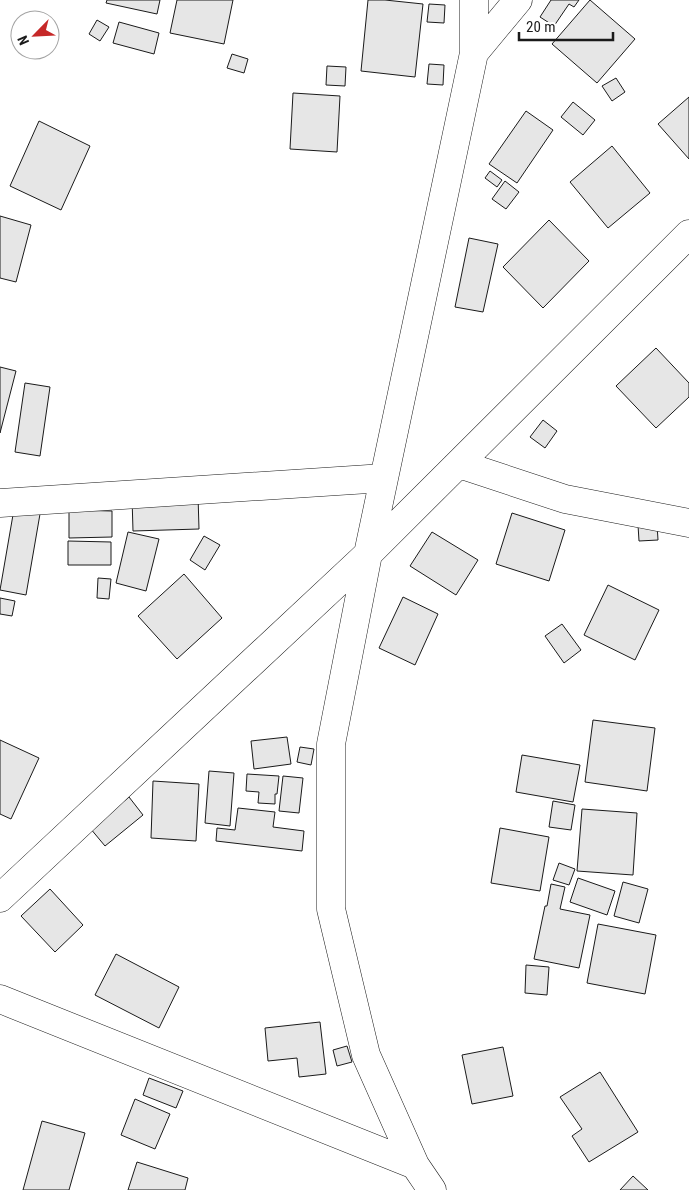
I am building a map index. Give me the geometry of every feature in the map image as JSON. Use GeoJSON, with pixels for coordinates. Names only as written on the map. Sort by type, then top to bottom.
{"type":"FeatureCollection","features":[{"type":"Feature","properties":{"kind":"street"},"geometry":{"type":"LineString","coordinates":[[432,1190],[415,1165],[366,1056],[331,909],[331,744],[368,554],[474,52],[474,0]]}},
{"type":"Feature","properties":{"kind":"street"},"geometry":{"type":"LineString","coordinates":[[474,52],[518,0]]}},
{"type":"Feature","properties":{"kind":"street"},"geometry":{"type":"LineString","coordinates":[[0,898],[368,554],[689,234]]}},
{"type":"Feature","properties":{"kind":"street"},"geometry":{"type":"LineString","coordinates":[[459,464],[565,499],[689,523]]}},
{"type":"Feature","properties":{"kind":"street"},"geometry":{"type":"LineString","coordinates":[[0,503],[384,478]]}},
{"type":"Feature","properties":{"kind":"street"},"geometry":{"type":"LineString","coordinates":[[0,999],[415,1165]]}},
{"type":"Feature","properties":{"kind":"building"},"geometry":{"type":"Polygon","coordinates":[[[107,0],[160,0],[157,14],[106,3],[107,0]]]}},
{"type":"Feature","properties":{"kind":"building"},"geometry":{"type":"Polygon","coordinates":[[[177,0],[233,0],[224,44],[170,33],[177,0]]]}},
{"type":"Feature","properties":{"kind":"building"},"geometry":{"type":"Polygon","coordinates":[[[368,0],[423,4],[415,77],[361,71],[368,0]]]}},
{"type":"Feature","properties":{"kind":"building"},"geometry":{"type":"Polygon","coordinates":[[[551,0],[579,0],[574,7],[569,4],[554,26],[540,17],[551,0]]]}},
{"type":"Feature","properties":{"kind":"building"},"geometry":{"type":"Polygon","coordinates":[[[590,0],[635,39],[597,83],[552,44],[590,0]]]}},
{"type":"Feature","properties":{"kind":"building"},"geometry":{"type":"Polygon","coordinates":[[[429,4],[445,5],[444,23],[427,22],[429,4]]]}},
{"type":"Feature","properties":{"kind":"building"},"geometry":{"type":"Polygon","coordinates":[[[97,20],[109,27],[100,41],[89,34],[97,20]]]}},
{"type":"Feature","properties":{"kind":"building"},"geometry":{"type":"Polygon","coordinates":[[[119,22],[159,33],[154,54],[113,43],[119,22]]]}},
{"type":"Feature","properties":{"kind":"building"},"geometry":{"type":"Polygon","coordinates":[[[232,54],[248,59],[244,73],[227,68],[232,54]]]}},
{"type":"Feature","properties":{"kind":"building"},"geometry":{"type":"Polygon","coordinates":[[[429,64],[444,65],[443,85],[427,84],[429,64]]]}},
{"type":"Feature","properties":{"kind":"building"},"geometry":{"type":"Polygon","coordinates":[[[327,66],[346,67],[345,86],[326,85],[327,66]]]}},
{"type":"Feature","properties":{"kind":"building"},"geometry":{"type":"Polygon","coordinates":[[[616,78],[625,92],[612,101],[602,86],[616,78]]]}},
{"type":"Feature","properties":{"kind":"building"},"geometry":{"type":"Polygon","coordinates":[[[293,93],[340,96],[337,152],[290,149],[293,93]]]}},
{"type":"Feature","properties":{"kind":"building"},"geometry":{"type":"Polygon","coordinates":[[[689,97],[689,159],[658,124],[689,97]]]}},
{"type":"Feature","properties":{"kind":"building"},"geometry":{"type":"Polygon","coordinates":[[[573,102],[595,120],[583,135],[561,117],[573,102]]]}},
{"type":"Feature","properties":{"kind":"building"},"geometry":{"type":"Polygon","coordinates":[[[526,111],[553,130],[517,183],[489,164],[526,111]]]}},
{"type":"Feature","properties":{"kind":"building"},"geometry":{"type":"Polygon","coordinates":[[[39,121],[90,146],[61,210],[10,186],[39,121]]]}},
{"type":"Feature","properties":{"kind":"building"},"geometry":{"type":"Polygon","coordinates":[[[612,146],[650,193],[608,228],[570,182],[612,146]]]}},
{"type":"Feature","properties":{"kind":"building"},"geometry":{"type":"Polygon","coordinates":[[[490,171],[502,180],[497,187],[485,178],[490,171]]]}},
{"type":"Feature","properties":{"kind":"building"},"geometry":{"type":"Polygon","coordinates":[[[505,181],[519,192],[506,209],[492,199],[505,181]]]}},
{"type":"Feature","properties":{"kind":"building"},"geometry":{"type":"Polygon","coordinates":[[[0,216],[31,225],[16,282],[0,278],[0,216]]]}},
{"type":"Feature","properties":{"kind":"building"},"geometry":{"type":"Polygon","coordinates":[[[549,220],[589,261],[543,308],[503,267],[549,220]]]}},
{"type":"Feature","properties":{"kind":"building"},"geometry":{"type":"Polygon","coordinates":[[[469,238],[498,244],[483,312],[455,307],[469,238]]]}},
{"type":"Feature","properties":{"kind":"building"},"geometry":{"type":"Polygon","coordinates":[[[656,348],[689,383],[689,397],[656,428],[616,386],[656,348]]]}},
{"type":"Feature","properties":{"kind":"building"},"geometry":{"type":"Polygon","coordinates":[[[0,367],[16,371],[0,433],[0,367]]]}},
{"type":"Feature","properties":{"kind":"building"},"geometry":{"type":"Polygon","coordinates":[[[25,383],[50,387],[40,456],[15,452],[25,383]]]}},
{"type":"Feature","properties":{"kind":"building"},"geometry":{"type":"Polygon","coordinates":[[[543,420],[557,431],[545,448],[530,437],[543,420]]]}},
{"type":"Feature","properties":{"kind":"building"},"geometry":{"type":"Polygon","coordinates":[[[198,495],[199,529],[133,531],[132,497],[198,495]]]}},
{"type":"Feature","properties":{"kind":"building"},"geometry":{"type":"Polygon","coordinates":[[[14,509],[40,514],[26,595],[0,590],[14,509]]]}},
{"type":"Feature","properties":{"kind":"building"},"geometry":{"type":"Polygon","coordinates":[[[69,510],[112,511],[112,537],[69,538],[69,510]]]}},
{"type":"Feature","properties":{"kind":"building"},"geometry":{"type":"Polygon","coordinates":[[[512,513],[565,530],[549,581],[496,564],[512,513]]]}},
{"type":"Feature","properties":{"kind":"building"},"geometry":{"type":"Polygon","coordinates":[[[657,524],[658,540],[639,541],[638,525],[657,524]]]}},
{"type":"Feature","properties":{"kind":"building"},"geometry":{"type":"Polygon","coordinates":[[[128,532],[159,539],[146,591],[116,583],[128,532]]]}},
{"type":"Feature","properties":{"kind":"building"},"geometry":{"type":"Polygon","coordinates":[[[432,532],[478,560],[456,595],[410,566],[432,532]]]}},
{"type":"Feature","properties":{"kind":"building"},"geometry":{"type":"Polygon","coordinates":[[[204,536],[220,545],[205,570],[190,560],[204,536]]]}},
{"type":"Feature","properties":{"kind":"building"},"geometry":{"type":"Polygon","coordinates":[[[68,541],[111,542],[111,565],[68,565],[68,541]]]}},
{"type":"Feature","properties":{"kind":"building"},"geometry":{"type":"Polygon","coordinates":[[[184,574],[222,618],[177,659],[138,616],[184,574]]]}},
{"type":"Feature","properties":{"kind":"building"},"geometry":{"type":"Polygon","coordinates":[[[98,578],[111,579],[109,599],[97,598],[98,578]]]}},
{"type":"Feature","properties":{"kind":"building"},"geometry":{"type":"Polygon","coordinates":[[[608,585],[659,610],[635,660],[584,635],[608,585]]]}},
{"type":"Feature","properties":{"kind":"building"},"geometry":{"type":"Polygon","coordinates":[[[403,597],[438,614],[415,665],[379,648],[403,597]]]}},
{"type":"Feature","properties":{"kind":"building"},"geometry":{"type":"Polygon","coordinates":[[[0,598],[15,601],[12,616],[0,614],[0,598]]]}},
{"type":"Feature","properties":{"kind":"building"},"geometry":{"type":"Polygon","coordinates":[[[562,624],[581,650],[564,663],[545,636],[562,624]]]}},
{"type":"Feature","properties":{"kind":"building"},"geometry":{"type":"Polygon","coordinates":[[[593,720],[655,728],[647,791],[585,782],[593,720]]]}},
{"type":"Feature","properties":{"kind":"building"},"geometry":{"type":"Polygon","coordinates":[[[287,737],[291,764],[254,769],[251,741],[287,737]]]}},
{"type":"Feature","properties":{"kind":"building"},"geometry":{"type":"Polygon","coordinates":[[[0,740],[39,758],[11,819],[0,814],[0,740]]]}},
{"type":"Feature","properties":{"kind":"building"},"geometry":{"type":"Polygon","coordinates":[[[300,747],[314,749],[311,765],[297,762],[300,747]]]}},
{"type":"Feature","properties":{"kind":"building"},"geometry":{"type":"Polygon","coordinates":[[[522,755],[580,765],[573,802],[516,792],[522,755]]]}},
{"type":"Feature","properties":{"kind":"building"},"geometry":{"type":"Polygon","coordinates":[[[209,771],[234,773],[230,826],[205,823],[209,771]]]}},
{"type":"Feature","properties":{"kind":"building"},"geometry":{"type":"Polygon","coordinates":[[[247,774],[279,776],[275,804],[258,803],[259,792],[246,791],[247,774]]]}},
{"type":"Feature","properties":{"kind":"building"},"geometry":{"type":"Polygon","coordinates":[[[283,776],[303,778],[299,813],[279,811],[283,776]]]}},
{"type":"Feature","properties":{"kind":"building"},"geometry":{"type":"Polygon","coordinates":[[[153,781],[199,784],[196,841],[151,838],[153,781]]]}},
{"type":"Feature","properties":{"kind":"building"},"geometry":{"type":"Polygon","coordinates":[[[129,797],[143,815],[105,846],[90,828],[129,797]]]}},
{"type":"Feature","properties":{"kind":"building"},"geometry":{"type":"Polygon","coordinates":[[[553,801],[575,805],[571,830],[549,827],[553,801]]]}},
{"type":"Feature","properties":{"kind":"building"},"geometry":{"type":"Polygon","coordinates":[[[238,808],[275,812],[273,827],[304,831],[302,851],[216,841],[217,828],[235,830],[238,808]]]}},
{"type":"Feature","properties":{"kind":"building"},"geometry":{"type":"Polygon","coordinates":[[[582,809],[637,813],[633,875],[577,871],[582,809]]]}},
{"type":"Feature","properties":{"kind":"building"},"geometry":{"type":"Polygon","coordinates":[[[500,828],[549,837],[540,891],[491,883],[500,828]]]}},
{"type":"Feature","properties":{"kind":"building"},"geometry":{"type":"Polygon","coordinates":[[[559,863],[575,869],[569,885],[553,880],[559,863]]]}},
{"type":"Feature","properties":{"kind":"building"},"geometry":{"type":"Polygon","coordinates":[[[578,878],[615,891],[607,915],[570,902],[578,878]]]}},
{"type":"Feature","properties":{"kind":"building"},"geometry":{"type":"Polygon","coordinates":[[[623,882],[648,889],[639,923],[614,916],[623,882]]]}},
{"type":"Feature","properties":{"kind":"building"},"geometry":{"type":"Polygon","coordinates":[[[551,884],[565,887],[560,909],[590,915],[579,968],[534,959],[551,884]]]}},
{"type":"Feature","properties":{"kind":"building"},"geometry":{"type":"Polygon","coordinates":[[[50,889],[83,925],[55,952],[21,916],[50,889]]]}},
{"type":"Feature","properties":{"kind":"building"},"geometry":{"type":"Polygon","coordinates":[[[598,924],[656,935],[645,994],[587,983],[598,924]]]}},
{"type":"Feature","properties":{"kind":"building"},"geometry":{"type":"Polygon","coordinates":[[[116,954],[179,987],[159,1028],[95,995],[116,954]]]}},
{"type":"Feature","properties":{"kind":"building"},"geometry":{"type":"Polygon","coordinates":[[[526,965],[549,967],[547,995],[525,993],[526,965]]]}},
{"type":"Feature","properties":{"kind":"building"},"geometry":{"type":"Polygon","coordinates":[[[320,1022],[326,1074],[299,1077],[297,1058],[268,1061],[265,1028],[320,1022]]]}},
{"type":"Feature","properties":{"kind":"building"},"geometry":{"type":"Polygon","coordinates":[[[347,1046],[352,1062],[337,1066],[333,1050],[347,1046]]]}},
{"type":"Feature","properties":{"kind":"building"},"geometry":{"type":"Polygon","coordinates":[[[503,1047],[513,1096],[472,1104],[462,1055],[503,1047]]]}},
{"type":"Feature","properties":{"kind":"building"},"geometry":{"type":"Polygon","coordinates":[[[600,1072],[638,1132],[589,1162],[572,1136],[582,1129],[560,1097],[600,1072]]]}},
{"type":"Feature","properties":{"kind":"building"},"geometry":{"type":"Polygon","coordinates":[[[149,1078],[183,1091],[176,1108],[143,1095],[149,1078]]]}},
{"type":"Feature","properties":{"kind":"building"},"geometry":{"type":"Polygon","coordinates":[[[135,1099],[170,1114],[155,1149],[121,1135],[135,1099]]]}},
{"type":"Feature","properties":{"kind":"building"},"geometry":{"type":"Polygon","coordinates":[[[42,1121],[85,1133],[69,1190],[23,1190],[42,1121]]]}},
{"type":"Feature","properties":{"kind":"building"},"geometry":{"type":"Polygon","coordinates":[[[137,1162],[188,1178],[185,1190],[128,1190],[137,1162]]]}},
{"type":"Feature","properties":{"kind":"building"},"geometry":{"type":"Polygon","coordinates":[[[633,1176],[648,1190],[620,1190],[633,1176]]]}}]}
